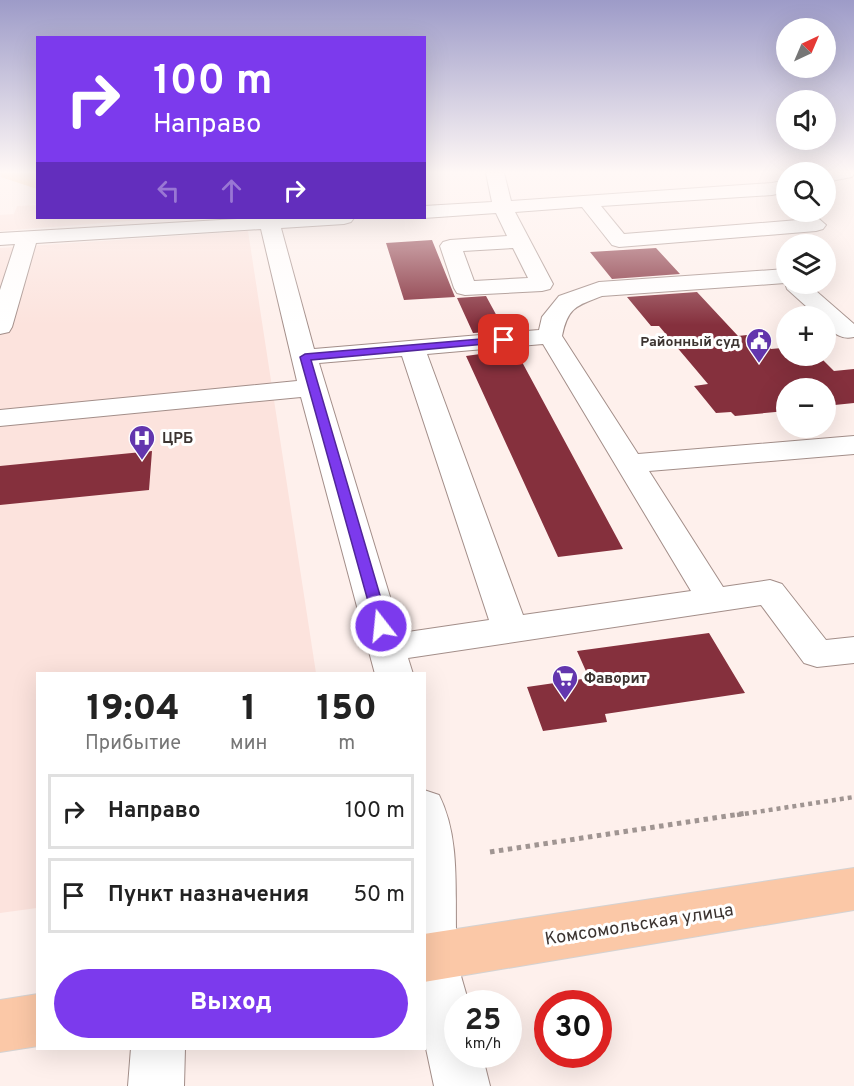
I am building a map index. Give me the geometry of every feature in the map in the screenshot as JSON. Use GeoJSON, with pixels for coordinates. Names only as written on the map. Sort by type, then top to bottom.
{"type":"FeatureCollection","features":[{"type":"Feature","properties":{"kind":"main road","name":"Комсомольская улица"},"geometry":{"type":"LineString","coordinates":[[428,957],[854,889]]}},
{"type":"Feature","properties":{"kind":"main road"},"geometry":{"type":"LineString","coordinates":[[0,1026],[36,1020]]}},
{"type":"Feature","properties":{"kind":"street"},"geometry":{"type":"LineString","coordinates":[[0,240],[220,224]]}},
{"type":"Feature","properties":{"kind":"street"},"geometry":{"type":"LineString","coordinates":[[270,224],[312,388],[391,661],[510,630],[770,592],[817,654],[854,650]]}},
{"type":"Feature","properties":{"kind":"street"},"geometry":{"type":"LineString","coordinates":[[511,224],[520,241]]}},
{"type":"Feature","properties":{"kind":"street"},"geometry":{"type":"LineString","coordinates":[[605,224],[619,241],[816,225],[814,224]]}},
{"type":"Feature","properties":{"kind":"street"},"geometry":{"type":"LineString","coordinates":[[0,327],[27,238]]}},
{"type":"Feature","properties":{"kind":"street"},"geometry":{"type":"LineString","coordinates":[[714,600],[550,336],[554,316],[567,301],[599,289],[776,277]]}},
{"type":"Feature","properties":{"kind":"street"},"geometry":{"type":"LineString","coordinates":[[806,294],[847,331]]}},
{"type":"Feature","properties":{"kind":"street"},"geometry":{"type":"LineString","coordinates":[[305,357],[550,336]]}},
{"type":"Feature","properties":{"kind":"street"},"geometry":{"type":"LineString","coordinates":[[412,348],[510,630]]}},
{"type":"Feature","properties":{"kind":"street"},"geometry":{"type":"LineString","coordinates":[[0,418],[312,388]]}},
{"type":"Feature","properties":{"kind":"street"},"geometry":{"type":"LineString","coordinates":[[630,464],[851,449]]}},
{"type":"Feature","properties":{"kind":"street"},"geometry":{"type":"LineString","coordinates":[[426,816],[431,836],[428,957],[462,1086]]}},
{"type":"Feature","properties":{"kind":"street"},"geometry":{"type":"LineString","coordinates":[[156,1086],[158,1050]]}},
{"type":"Feature","properties":{"kind":"path"},"geometry":{"type":"LineString","coordinates":[[490,852],[854,797]]}},
{"type":"Feature","properties":{"kind":"shaded area"},"geometry":{"type":"Polygon","coordinates":[[[0,224],[95,224],[0,231],[0,224]]]}},
{"type":"Feature","properties":{"kind":"shaded area","name":"ЦРБ"},"geometry":{"type":"Polygon","coordinates":[[[248,231],[316,672],[36,672],[36,908],[0,913],[0,248],[248,231]]]}},
{"type":"Feature","properties":{"kind":"building"},"geometry":{"type":"Polygon","coordinates":[[[432,240],[455,297],[404,300],[386,243],[432,240]]]}},
{"type":"Feature","properties":{"kind":"building"},"geometry":{"type":"Polygon","coordinates":[[[656,248],[680,274],[612,279],[590,252],[656,248]]]}},
{"type":"Feature","properties":{"kind":"building","name":"Районный суд"},"geometry":{"type":"Polygon","coordinates":[[[697,292],[738,336],[756,334],[771,349],[776,349],[776,366],[829,366],[834,371],[854,369],[854,403],[836,405],[836,378],[776,378],[776,412],[735,416],[731,412],[716,413],[694,386],[708,384],[659,326],[651,326],[627,297],[697,292]]]}},
{"type":"Feature","properties":{"kind":"building"},"geometry":{"type":"Polygon","coordinates":[[[486,296],[505,331],[473,333],[457,298],[486,296]]]}},
{"type":"Feature","properties":{"kind":"building"},"geometry":{"type":"Polygon","coordinates":[[[515,349],[623,549],[558,557],[466,356],[515,349]]]}},
{"type":"Feature","properties":{"kind":"building"},"geometry":{"type":"Polygon","coordinates":[[[152,451],[149,490],[0,505],[0,466],[152,451]]]}},
{"type":"Feature","properties":{"kind":"building"},"geometry":{"type":"Polygon","coordinates":[[[709,633],[745,693],[605,714],[607,722],[543,731],[527,687],[589,678],[577,651],[709,633]]]}},
{"type":"Feature","properties":{"kind":"place","name":"Районный суд"},"geometry":{"type":"Point","coordinates":[759,364]}},
{"type":"Feature","properties":{"kind":"place","name":"ЦРБ"},"geometry":{"type":"Point","coordinates":[142,461]}},
{"type":"Feature","properties":{"kind":"place","name":"Фаворит"},"geometry":{"type":"Point","coordinates":[565,701]}},
{"type":"Feature","properties":{"kind":"route"},"geometry":{"type":"LineString","coordinates":[[381,626],[305,357],[504,340]]}}]}
